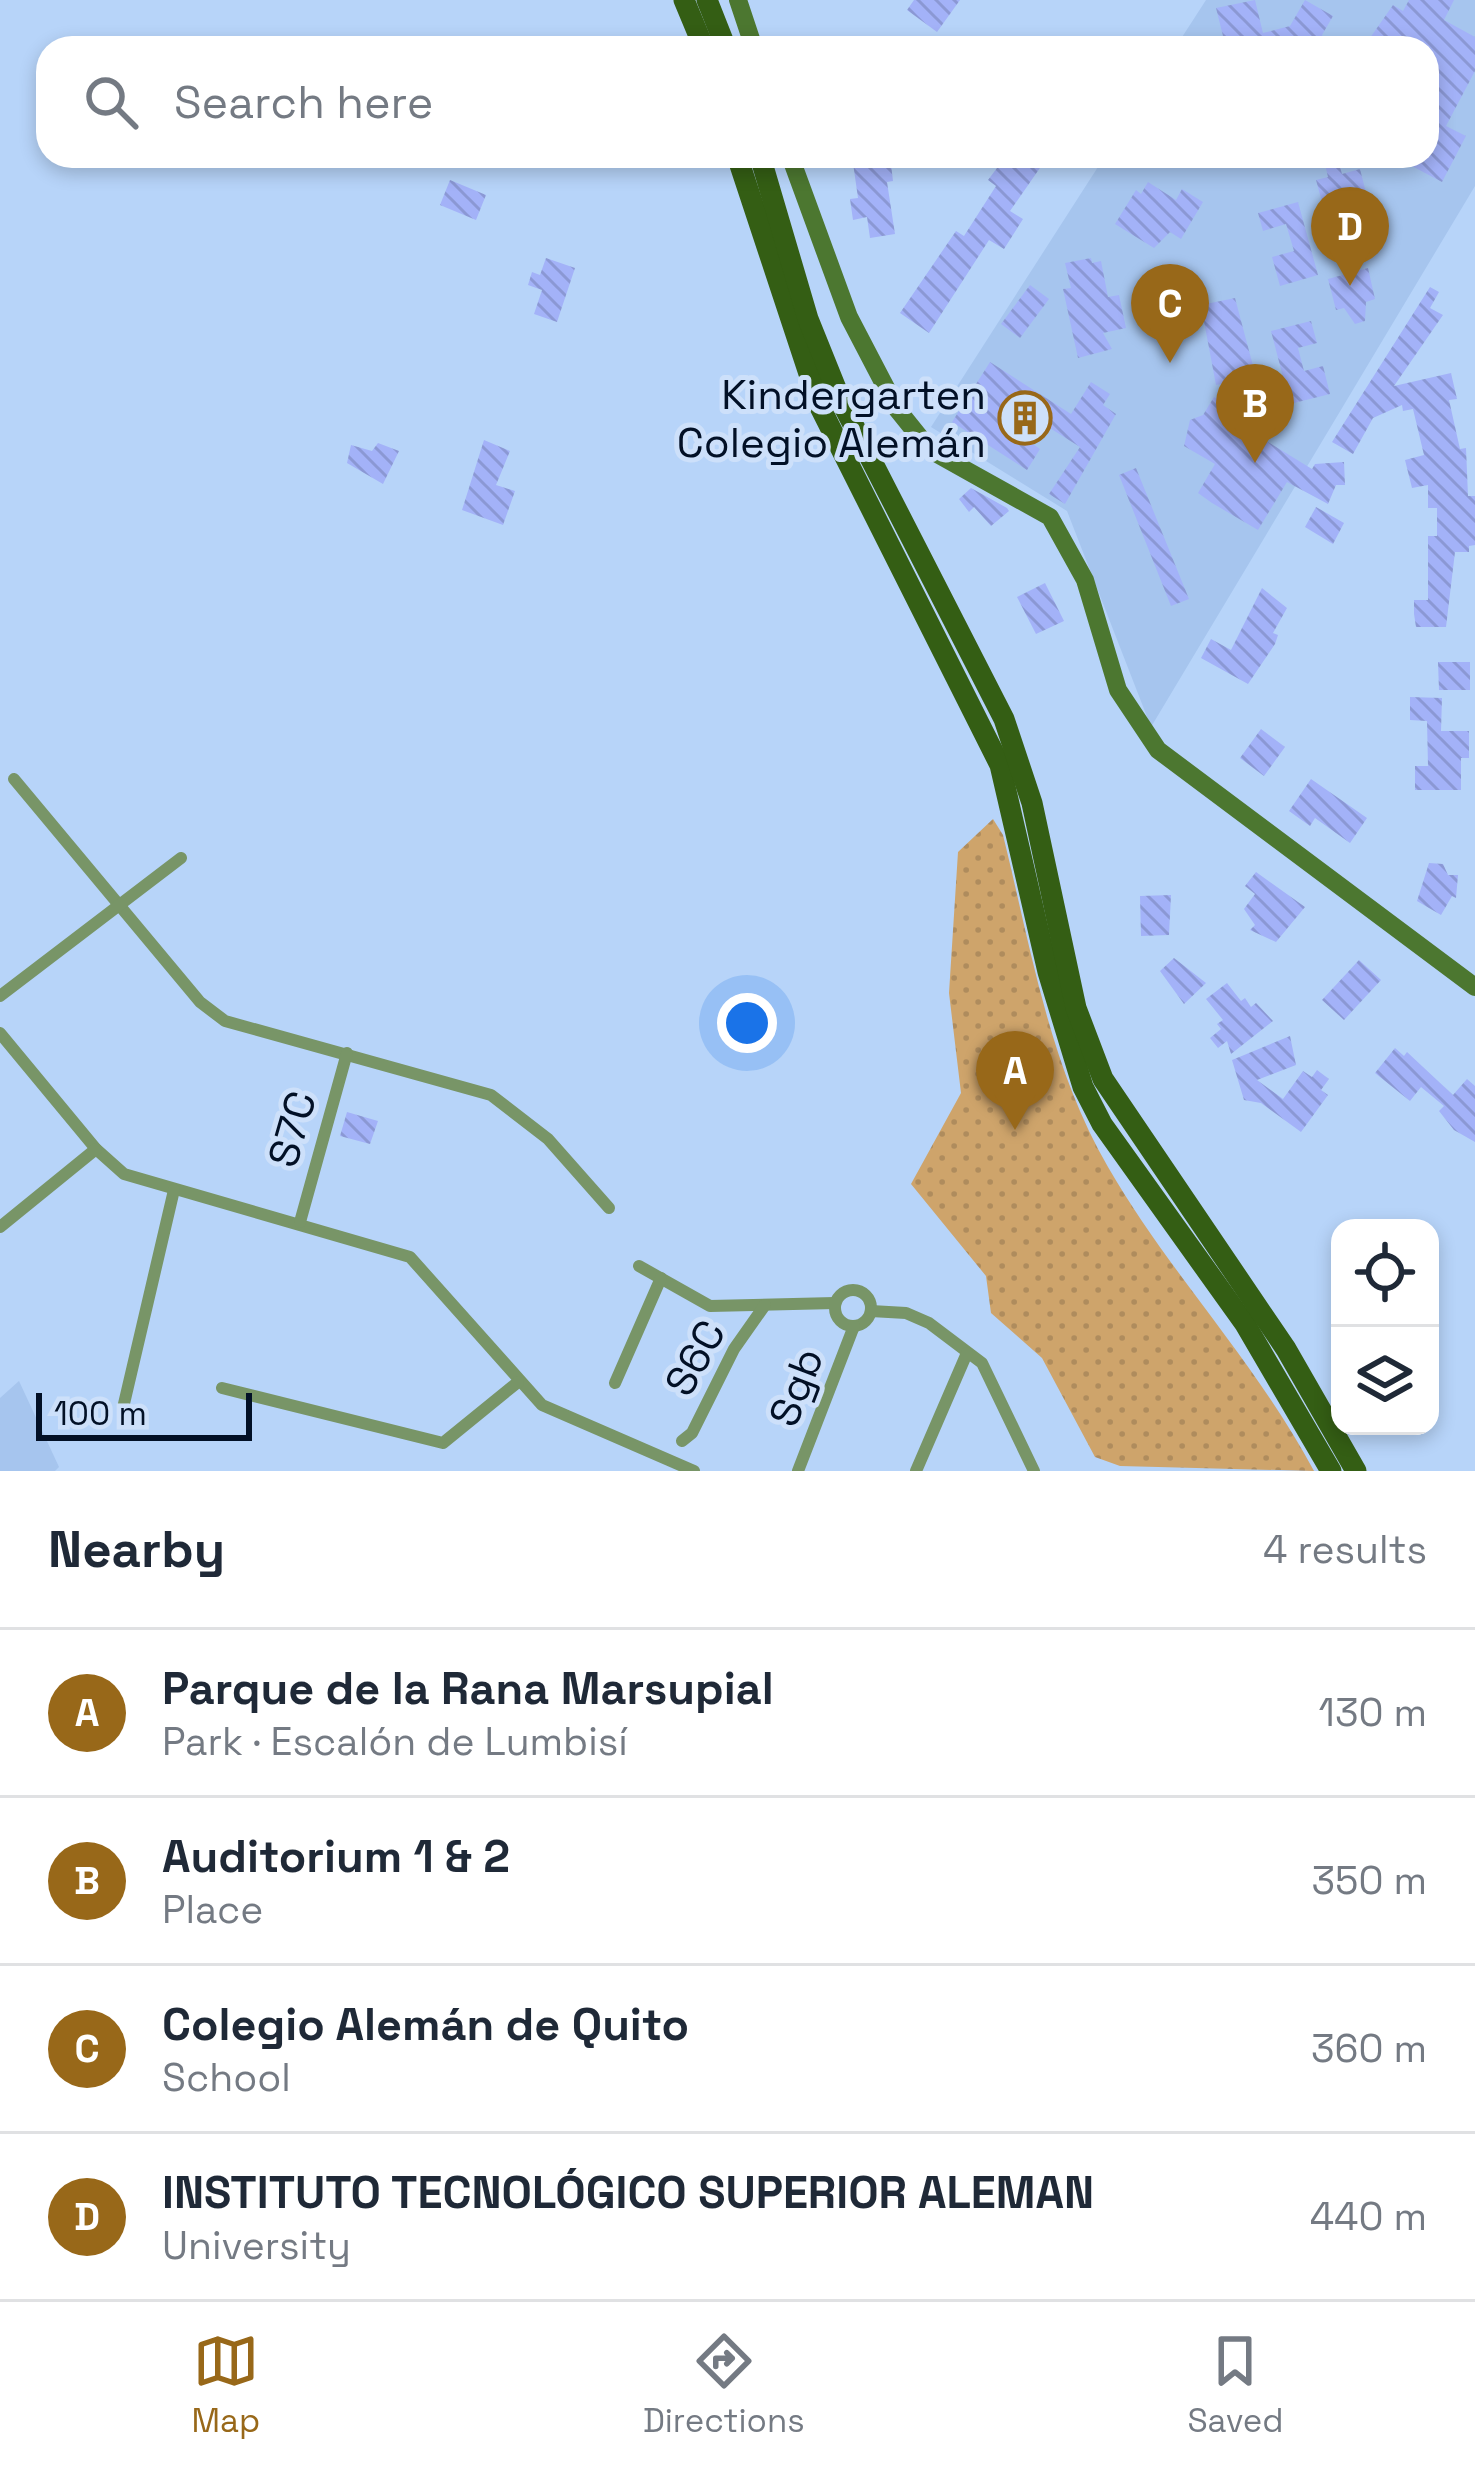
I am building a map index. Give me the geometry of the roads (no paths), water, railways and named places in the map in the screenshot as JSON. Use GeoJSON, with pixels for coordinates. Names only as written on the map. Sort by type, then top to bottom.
{"type":"FeatureCollection","features":[{"type":"Feature","properties":{"kind":"main road"},"geometry":{"type":"LineString","coordinates":[[684,0],[699,36]]}},
{"type":"Feature","properties":{"kind":"main road"},"geometry":{"type":"LineString","coordinates":[[707,0],[721,36]]}},
{"type":"Feature","properties":{"kind":"main road"},"geometry":{"type":"LineString","coordinates":[[741,168],[820,407],[1000,766],[1048,972],[1083,1087],[1102,1124],[1245,1324],[1331,1471]]}},
{"type":"Feature","properties":{"kind":"main road"},"geometry":{"type":"LineString","coordinates":[[764,168],[824,362],[1019,761],[1053,890],[1076,1008],[1103,1079],[1286,1349],[1356,1471]]}},
{"type":"Feature","properties":{"kind":"street"},"geometry":{"type":"LineString","coordinates":[[738,0],[750,36]]}},
{"type":"Feature","properties":{"kind":"street"},"geometry":{"type":"LineString","coordinates":[[794,168],[849,317],[897,409],[930,450],[1033,504],[1059,529],[1085,580],[1118,690],[1158,750],[1475,987]]}},
{"type":"Feature","properties":{"kind":"street"},"geometry":{"type":"LineString","coordinates":[[14,779],[200,1002],[225,1021],[491,1096],[520,1112],[609,1208]]}},
{"type":"Feature","properties":{"kind":"street"},"geometry":{"type":"LineString","coordinates":[[0,996],[118,902],[181,859]]}},
{"type":"Feature","properties":{"kind":"street"},"geometry":{"type":"LineString","coordinates":[[0,1033],[96,1149],[124,1174],[410,1257],[542,1405],[694,1471]]}},
{"type":"Feature","properties":{"kind":"street","name":"S7C"},"geometry":{"type":"LineString","coordinates":[[300,1222],[347,1053]]}},
{"type":"Feature","properties":{"kind":"street"},"geometry":{"type":"LineString","coordinates":[[0,1227],[96,1149]]}},
{"type":"Feature","properties":{"kind":"street"},"geometry":{"type":"LineString","coordinates":[[123,1408],[174,1190]]}},
{"type":"Feature","properties":{"kind":"street"},"geometry":{"type":"LineString","coordinates":[[639,1266],[710,1306],[835,1303],[854,1289],[865,1294],[871,1311]]}},
{"type":"Feature","properties":{"kind":"street"},"geometry":{"type":"LineString","coordinates":[[615,1383],[661,1278]]}},
{"type":"Feature","properties":{"kind":"street"},"geometry":{"type":"LineString","coordinates":[[835,1303],[838,1320],[854,1326],[871,1311],[906,1313],[967,1353],[994,1379],[1030,1468]]}},
{"type":"Feature","properties":{"kind":"street","name":"S6C"},"geometry":{"type":"LineString","coordinates":[[682,1442],[765,1305]]}},
{"type":"Feature","properties":{"kind":"street","name":"Sgb"},"geometry":{"type":"LineString","coordinates":[[798,1471],[854,1326]]}},
{"type":"Feature","properties":{"kind":"street"},"geometry":{"type":"LineString","coordinates":[[916,1471],[967,1353]]}},
{"type":"Feature","properties":{"kind":"street"},"geometry":{"type":"LineString","coordinates":[[222,1388],[443,1444],[518,1382]]}},
{"type":"Feature","properties":{"kind":"place","name":"INSTITUTO TECNOLÓGICO SUPERIOR ALEMAN"},"geometry":{"type":"Point","coordinates":[1350,286]}},
{"type":"Feature","properties":{"kind":"place","name":"Colegio Alemán de Quito"},"geometry":{"type":"Point","coordinates":[1170,363]}},
{"type":"Feature","properties":{"kind":"place","name":"Kindergarten Colegio Alemán"},"geometry":{"type":"Point","coordinates":[1025,418]}},
{"type":"Feature","properties":{"kind":"place","name":"Auditorium 1 & 2"},"geometry":{"type":"Point","coordinates":[1255,463]}},
{"type":"Feature","properties":{"kind":"place","name":"Parque de la Rana Marsupial"},"geometry":{"type":"Point","coordinates":[1015,1130]}}]}
